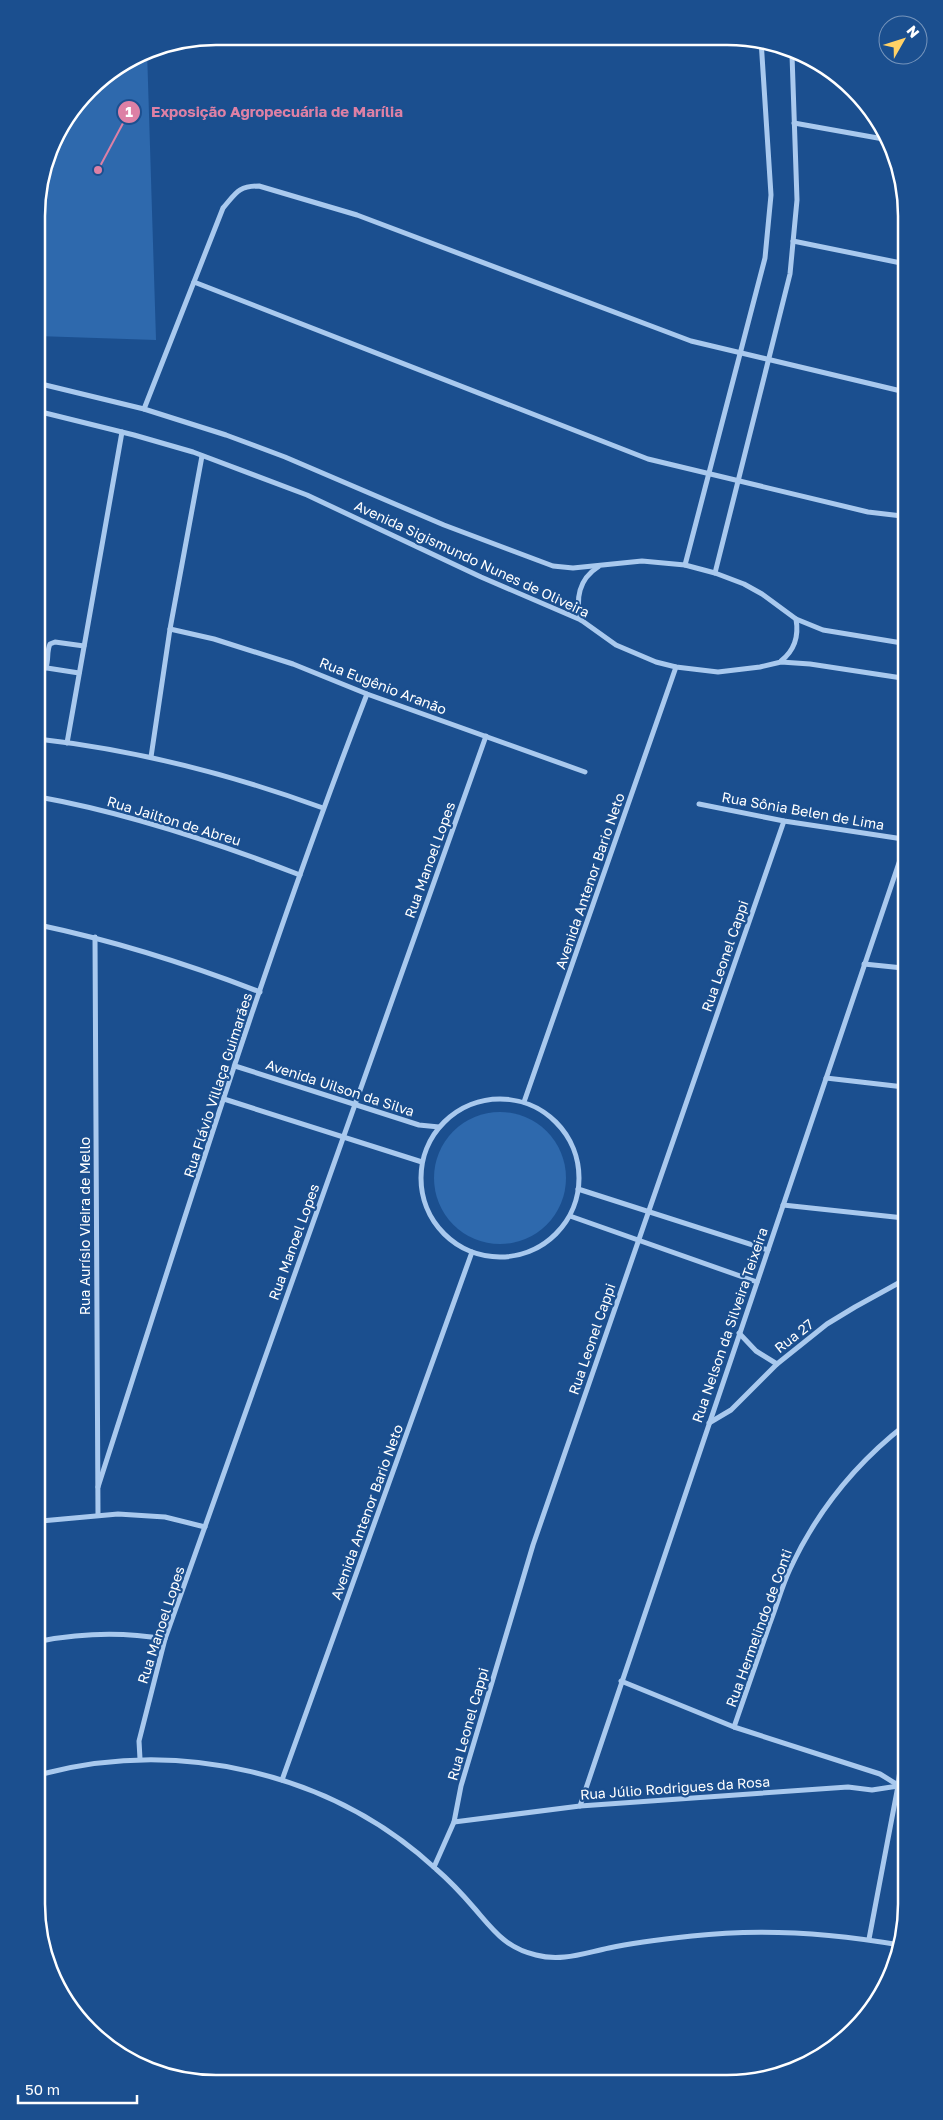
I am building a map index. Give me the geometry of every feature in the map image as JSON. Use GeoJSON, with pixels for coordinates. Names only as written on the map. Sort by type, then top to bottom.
{"type":"FeatureCollection","features":[{"type":"Feature","properties":{"kind":"street"},"geometry":{"type":"LineString","coordinates":[[685,565],[765,258],[771,195],[762,48]]}},
{"type":"Feature","properties":{"kind":"street"},"geometry":{"type":"LineString","coordinates":[[715,573],[790,274],[797,200],[792,58]]}},
{"type":"Feature","properties":{"kind":"street"},"geometry":{"type":"LineString","coordinates":[[794,122],[879,138]]}},
{"type":"Feature","properties":{"kind":"street"},"geometry":{"type":"LineString","coordinates":[[144,410],[223,208],[236,193],[246,186],[259,186],[357,215],[691,341],[898,390]]}},
{"type":"Feature","properties":{"kind":"street"},"geometry":{"type":"LineString","coordinates":[[793,242],[898,262]]}},
{"type":"Feature","properties":{"kind":"street"},"geometry":{"type":"LineString","coordinates":[[194,282],[648,459],[868,512],[898,516]]}},
{"type":"Feature","properties":{"kind":"street","name":"Avenida Sigismundo Nunes de Oliveira"},"geometry":{"type":"LineString","coordinates":[[45,385],[144,410],[226,435],[285,457],[426,518],[552,566],[573,568],[642,561],[685,565],[715,573],[762,594],[796,619],[823,630],[898,642]]}},
{"type":"Feature","properties":{"kind":"street","name":"Avenida Sigismundo Nunes de Oliveira"},"geometry":{"type":"LineString","coordinates":[[45,413],[122,432],[202,456],[307,495],[481,577],[581,620],[604,637],[636,654],[676,667],[732,671],[780,662],[810,664],[898,677]]}},
{"type":"Feature","properties":{"kind":"street"},"geometry":{"type":"LineString","coordinates":[[67,743],[122,432]]}},
{"type":"Feature","properties":{"kind":"street"},"geometry":{"type":"LineString","coordinates":[[151,757],[170,629],[202,456]]}},
{"type":"Feature","properties":{"kind":"street"},"geometry":{"type":"LineString","coordinates":[[581,620],[577,604],[580,588],[588,574],[600,565]]}},
{"type":"Feature","properties":{"kind":"street"},"geometry":{"type":"LineString","coordinates":[[780,662],[795,644],[798,627],[796,619]]}},
{"type":"Feature","properties":{"kind":"street","name":"Rua Eugênio Aranão"},"geometry":{"type":"LineString","coordinates":[[170,629],[253,651],[585,772]]}},
{"type":"Feature","properties":{"kind":"street"},"geometry":{"type":"LineString","coordinates":[[45,671],[50,644],[55,642],[84,646]]}},
{"type":"Feature","properties":{"kind":"street","name":"Avenida Antenor Bario Neto"},"geometry":{"type":"LineString","coordinates":[[524,1102],[676,667]]}},
{"type":"Feature","properties":{"kind":"street"},"geometry":{"type":"LineString","coordinates":[[47,668],[79,673]]}},
{"type":"Feature","properties":{"kind":"street","name":"Rua Flávio Villaça Guimarães"},"geometry":{"type":"LineString","coordinates":[[98,1487],[260,992],[323,808],[367,694]]}},
{"type":"Feature","properties":{"kind":"street","name":"Rua Manoel Lopes"},"geometry":{"type":"LineString","coordinates":[[140,1760],[138,1741],[165,1639],[486,736]]}},
{"type":"Feature","properties":{"kind":"street"},"geometry":{"type":"LineString","coordinates":[[45,740],[151,757],[244,780],[323,808]]}},
{"type":"Feature","properties":{"kind":"street","name":"Rua Jailton de Abreu"},"geometry":{"type":"LineString","coordinates":[[45,798],[101,810],[160,826],[251,856],[300,875]]}},
{"type":"Feature","properties":{"kind":"street","name":"Rua Sônia Belen de Lima"},"geometry":{"type":"LineString","coordinates":[[699,804],[784,821],[898,837]]}},
{"type":"Feature","properties":{"kind":"street","name":"Rua Leonel Cappi"},"geometry":{"type":"LineString","coordinates":[[434,1867],[454,1822],[461,1786],[533,1545],[784,821]]}},
{"type":"Feature","properties":{"kind":"street","name":"Rua Nelson da Silveira Teixeira"},"geometry":{"type":"LineString","coordinates":[[580,1806],[898,865]]}},
{"type":"Feature","properties":{"kind":"street"},"geometry":{"type":"LineString","coordinates":[[45,926],[178,962],[260,992]]}},
{"type":"Feature","properties":{"kind":"street","name":"Rua Aurísio Vieira de Mello"},"geometry":{"type":"LineString","coordinates":[[95,938],[98,1515]]}},
{"type":"Feature","properties":{"kind":"street"},"geometry":{"type":"LineString","coordinates":[[864,964],[898,967]]}},
{"type":"Feature","properties":{"kind":"street","name":"Avenida Uilson da Silva"},"geometry":{"type":"LineString","coordinates":[[235,1066],[419,1125],[439,1127]]}},
{"type":"Feature","properties":{"kind":"street"},"geometry":{"type":"LineString","coordinates":[[826,1078],[898,1086]]}},
{"type":"Feature","properties":{"kind":"street"},"geometry":{"type":"LineString","coordinates":[[224,1099],[422,1162]]}},
{"type":"Feature","properties":{"kind":"street"},"geometry":{"type":"LineString","coordinates":[[511,1099],[524,1102],[548,1115],[566,1135],[577,1161],[578,1189],[570,1216],[552,1238],[528,1252],[500,1257],[472,1252],[459,1246],[448,1237],[430,1215],[422,1189],[422,1162],[431,1138],[439,1127],[459,1110],[484,1100],[511,1099]]}},
{"type":"Feature","properties":{"kind":"street"},"geometry":{"type":"LineString","coordinates":[[578,1189],[768,1250]]}},
{"type":"Feature","properties":{"kind":"street"},"geometry":{"type":"LineString","coordinates":[[783,1206],[898,1217]]}},
{"type":"Feature","properties":{"kind":"street"},"geometry":{"type":"LineString","coordinates":[[570,1216],[757,1282]]}},
{"type":"Feature","properties":{"kind":"street","name":"Avenida Antenor Bario Neto"},"geometry":{"type":"LineString","coordinates":[[282,1780],[472,1252]]}},
{"type":"Feature","properties":{"kind":"street","name":"Rua 27"},"geometry":{"type":"LineString","coordinates":[[709,1423],[731,1410],[777,1364],[827,1324],[898,1283]]}},
{"type":"Feature","properties":{"kind":"street"},"geometry":{"type":"LineString","coordinates":[[739,1333],[756,1351],[777,1364]]}},
{"type":"Feature","properties":{"kind":"street","name":"Rua Hermelindo de Conti"},"geometry":{"type":"LineString","coordinates":[[734,1727],[789,1571],[801,1546],[827,1505],[851,1475],[870,1455],[898,1431]]}},
{"type":"Feature","properties":{"kind":"street"},"geometry":{"type":"LineString","coordinates":[[45,1521],[118,1514],[165,1517],[205,1526]]}},
{"type":"Feature","properties":{"kind":"street"},"geometry":{"type":"LineString","coordinates":[[45,1641],[109,1634],[140,1635],[165,1639]]}},
{"type":"Feature","properties":{"kind":"street"},"geometry":{"type":"LineString","coordinates":[[622,1681],[734,1727],[880,1774],[898,1786],[869,1939]]}},
{"type":"Feature","properties":{"kind":"street"},"geometry":{"type":"LineString","coordinates":[[45,1773],[92,1763],[140,1760],[188,1761],[220,1765],[282,1780],[328,1798],[363,1816],[412,1848],[456,1888],[502,1939],[521,1950],[551,1958],[567,1958],[652,1940],[730,1933],[782,1932],[869,1939],[893,1943]]}},
{"type":"Feature","properties":{"kind":"street","name":"Rua Júlio Rodrigues da Rosa"},"geometry":{"type":"LineString","coordinates":[[454,1822],[580,1806],[848,1787],[872,1790],[898,1786]]}},
{"type":"Feature","properties":{"kind":"shaded area"},"geometry":{"type":"Polygon","coordinates":[[[147,59],[156,340],[45,336],[45,204],[51,171],[58,150],[74,121],[87,103],[103,87],[147,59]]]}},
{"type":"Feature","properties":{"kind":"shaded area"},"geometry":{"type":"Polygon","coordinates":[[[500,1112],[513,1113],[525,1117],[547,1131],[561,1153],[565,1165],[565,1191],[561,1203],[547,1225],[525,1239],[513,1243],[500,1244],[487,1243],[475,1239],[453,1225],[439,1203],[435,1191],[434,1178],[435,1165],[439,1153],[453,1131],[475,1117],[487,1113],[500,1112]]]}},
{"type":"Feature","properties":{"kind":"place","name":"Exposição Agropecuária de Marília"},"geometry":{"type":"Point","coordinates":[98,170]}}]}
